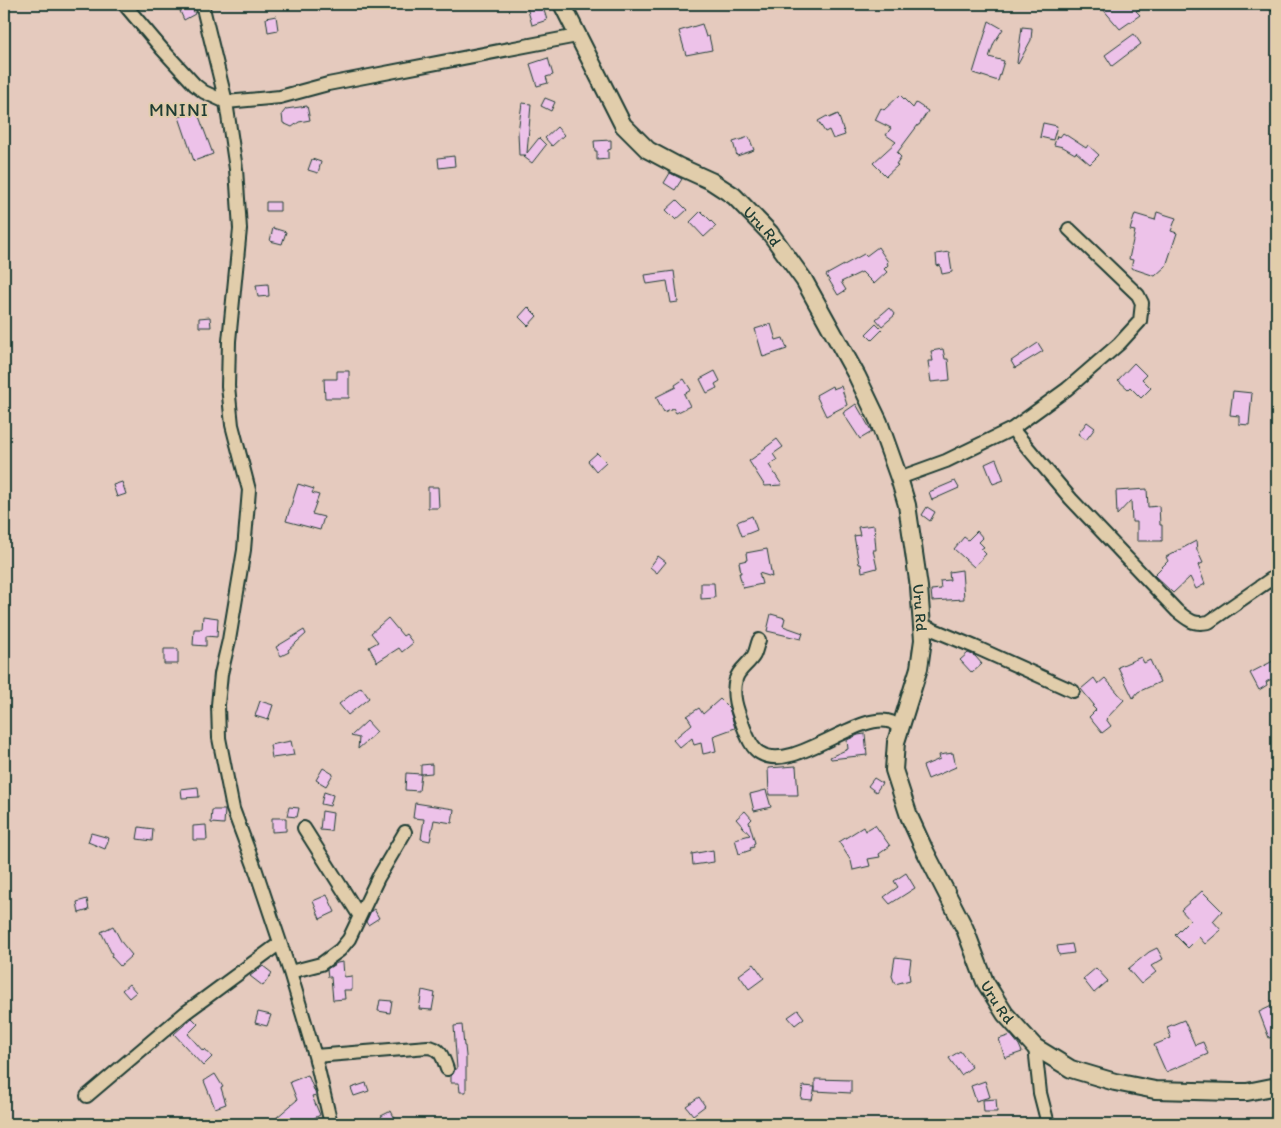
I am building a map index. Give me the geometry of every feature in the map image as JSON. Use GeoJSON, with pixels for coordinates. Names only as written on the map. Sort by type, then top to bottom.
{"type":"FeatureCollection","features":[{"type":"Feature","properties":{"kind":"street"},"geometry":{"type":"LineString","coordinates":[[124,4],[195,84],[204,92],[226,102],[280,97],[328,84],[577,36]]}},
{"type":"Feature","properties":{"kind":"street"},"geometry":{"type":"LineString","coordinates":[[202,4],[226,102],[236,169],[240,229],[230,332],[228,386],[232,425],[249,490],[244,550],[229,640],[221,674],[218,705],[219,738],[233,809],[290,972],[316,1056],[331,1124]]}},
{"type":"Feature","properties":{"kind":"street","name":"Uru Rd"},"geometry":{"type":"LineString","coordinates":[[562,4],[623,125],[648,150],[678,166],[711,180],[734,196],[770,233],[804,280],[857,376],[879,422],[907,505],[919,588],[923,640],[919,668],[896,742],[894,770],[909,816],[924,849],[965,929],[986,982],[1005,1014],[1035,1047],[1071,1069],[1115,1082],[1155,1090],[1247,1092],[1277,1086]]}},
{"type":"Feature","properties":{"kind":"street"},"geometry":{"type":"LineString","coordinates":[[899,478],[946,461],[1012,429],[1067,389],[1119,344],[1140,321],[1142,303],[1138,295],[1069,229]]}},
{"type":"Feature","properties":{"kind":"street"},"geometry":{"type":"LineString","coordinates":[[1012,429],[1071,499],[1177,611],[1188,620],[1197,624],[1209,622],[1277,575]]}},
{"type":"Feature","properties":{"kind":"street"},"geometry":{"type":"LineString","coordinates":[[922,626],[976,647],[1073,692]]}},
{"type":"Feature","properties":{"kind":"street"},"geometry":{"type":"LineString","coordinates":[[759,640],[754,655],[736,676],[734,688],[735,705],[746,734],[760,754],[772,757],[792,754],[816,746],[857,726],[874,721],[891,722],[900,728]]}},
{"type":"Feature","properties":{"kind":"street"},"geometry":{"type":"LineString","coordinates":[[304,828],[359,915]]}},
{"type":"Feature","properties":{"kind":"street"},"geometry":{"type":"LineString","coordinates":[[290,972],[321,964],[329,959],[349,938],[378,878],[405,832]]}},
{"type":"Feature","properties":{"kind":"street"},"geometry":{"type":"LineString","coordinates":[[87,1096],[185,1013],[280,943]]}},
{"type":"Feature","properties":{"kind":"street"},"geometry":{"type":"LineString","coordinates":[[316,1056],[428,1047],[440,1051],[447,1069]]}},
{"type":"Feature","properties":{"kind":"street"},"geometry":{"type":"LineString","coordinates":[[1035,1047],[1040,1092],[1048,1124]]}},
{"type":"Feature","properties":{"kind":"building"},"geometry":{"type":"Polygon","coordinates":[[[542,4],[547,20],[532,25],[527,7],[542,4]]]}},
{"type":"Feature","properties":{"kind":"building"},"geometry":{"type":"Polygon","coordinates":[[[1108,4],[1146,4],[1136,11],[1140,15],[1120,29],[1102,8],[1111,8],[1108,4]]]}},
{"type":"Feature","properties":{"kind":"building"},"geometry":{"type":"Polygon","coordinates":[[[191,6],[195,14],[184,20],[180,11],[191,6]]]}},
{"type":"Feature","properties":{"kind":"building"},"geometry":{"type":"Polygon","coordinates":[[[276,16],[278,30],[268,32],[266,18],[276,16]]]}},
{"type":"Feature","properties":{"kind":"building"},"geometry":{"type":"Polygon","coordinates":[[[989,21],[1003,29],[994,43],[989,57],[1004,61],[998,81],[973,73],[989,21]]]}},
{"type":"Feature","properties":{"kind":"building"},"geometry":{"type":"Polygon","coordinates":[[[702,24],[706,37],[709,36],[712,50],[686,55],[679,31],[702,24]]]}},
{"type":"Feature","properties":{"kind":"building"},"geometry":{"type":"Polygon","coordinates":[[[1022,27],[1032,28],[1031,40],[1018,64],[1017,63],[1022,27]]]}},
{"type":"Feature","properties":{"kind":"building"},"geometry":{"type":"Polygon","coordinates":[[[1134,34],[1141,44],[1112,66],[1105,55],[1134,34]]]}},
{"type":"Feature","properties":{"kind":"building"},"geometry":{"type":"Polygon","coordinates":[[[548,58],[553,75],[546,77],[548,83],[537,86],[530,64],[548,58]]]}},
{"type":"Feature","properties":{"kind":"building"},"geometry":{"type":"Polygon","coordinates":[[[900,95],[913,108],[916,103],[928,111],[897,153],[901,157],[896,164],[898,165],[886,176],[873,163],[896,142],[886,135],[891,128],[875,120],[881,108],[884,110],[900,95]]]}},
{"type":"Feature","properties":{"kind":"building"},"geometry":{"type":"Polygon","coordinates":[[[545,98],[555,102],[551,111],[541,106],[545,98]]]}},
{"type":"Feature","properties":{"kind":"building"},"geometry":{"type":"Polygon","coordinates":[[[522,103],[531,104],[527,153],[539,138],[546,145],[532,163],[524,157],[526,155],[519,155],[518,132],[522,103]]]}},
{"type":"Feature","properties":{"kind":"building"},"geometry":{"type":"Polygon","coordinates":[[[307,106],[310,120],[299,122],[292,127],[283,123],[282,114],[286,109],[307,106]]]}},
{"type":"Feature","properties":{"kind":"building"},"geometry":{"type":"Polygon","coordinates":[[[197,111],[213,154],[194,161],[179,117],[197,111]]]}},
{"type":"Feature","properties":{"kind":"building"},"geometry":{"type":"Polygon","coordinates":[[[838,114],[845,135],[833,139],[829,130],[825,132],[818,121],[827,116],[829,118],[838,114]]]}},
{"type":"Feature","properties":{"kind":"building"},"geometry":{"type":"Polygon","coordinates":[[[1043,123],[1057,126],[1053,140],[1040,137],[1043,123]]]}},
{"type":"Feature","properties":{"kind":"building"},"geometry":{"type":"Polygon","coordinates":[[[557,127],[564,135],[552,146],[545,138],[557,127]]]}},
{"type":"Feature","properties":{"kind":"building"},"geometry":{"type":"Polygon","coordinates":[[[1063,133],[1086,148],[1088,145],[1099,155],[1090,164],[1076,152],[1075,154],[1063,147],[1054,145],[1057,136],[1060,137],[1063,133]]]}},
{"type":"Feature","properties":{"kind":"building"},"geometry":{"type":"Polygon","coordinates":[[[749,137],[754,150],[737,156],[733,142],[749,137]]]}},
{"type":"Feature","properties":{"kind":"building"},"geometry":{"type":"Polygon","coordinates":[[[611,140],[608,159],[597,160],[594,141],[611,140]]]}},
{"type":"Feature","properties":{"kind":"building"},"geometry":{"type":"Polygon","coordinates":[[[454,156],[455,166],[439,168],[438,158],[454,156]]]}},
{"type":"Feature","properties":{"kind":"building"},"geometry":{"type":"Polygon","coordinates":[[[312,159],[321,162],[318,173],[308,170],[312,159]]]}},
{"type":"Feature","properties":{"kind":"building"},"geometry":{"type":"Polygon","coordinates":[[[670,173],[682,179],[675,190],[664,183],[670,173]]]}},
{"type":"Feature","properties":{"kind":"building"},"geometry":{"type":"Polygon","coordinates":[[[677,200],[687,210],[676,220],[666,210],[677,200]]]}},
{"type":"Feature","properties":{"kind":"building"},"geometry":{"type":"Polygon","coordinates":[[[266,202],[280,202],[280,211],[266,211],[266,202]]]}},
{"type":"Feature","properties":{"kind":"building"},"geometry":{"type":"Polygon","coordinates":[[[701,211],[716,226],[704,237],[690,222],[701,211]]]}},
{"type":"Feature","properties":{"kind":"building"},"geometry":{"type":"Polygon","coordinates":[[[1157,212],[1176,218],[1171,231],[1177,233],[1166,266],[1155,276],[1131,268],[1133,260],[1129,259],[1135,231],[1130,230],[1135,214],[1155,220],[1157,212]]]}},
{"type":"Feature","properties":{"kind":"building"},"geometry":{"type":"Polygon","coordinates":[[[273,228],[286,232],[282,244],[270,241],[273,228]]]}},
{"type":"Feature","properties":{"kind":"building"},"geometry":{"type":"Polygon","coordinates":[[[878,247],[888,262],[884,269],[887,272],[874,284],[862,272],[841,282],[846,290],[838,295],[826,275],[864,254],[866,256],[878,247]]]}},
{"type":"Feature","properties":{"kind":"building"},"geometry":{"type":"Polygon","coordinates":[[[949,252],[952,272],[942,274],[940,265],[937,266],[936,254],[949,252]]]}},
{"type":"Feature","properties":{"kind":"building"},"geometry":{"type":"Polygon","coordinates":[[[674,271],[678,302],[671,303],[667,281],[647,284],[645,275],[674,271]]]}},
{"type":"Feature","properties":{"kind":"building"},"geometry":{"type":"Polygon","coordinates":[[[268,284],[269,296],[258,297],[256,285],[268,284]]]}},
{"type":"Feature","properties":{"kind":"building"},"geometry":{"type":"Polygon","coordinates":[[[528,307],[537,316],[528,326],[519,317],[528,307]]]}},
{"type":"Feature","properties":{"kind":"building"},"geometry":{"type":"Polygon","coordinates":[[[889,308],[895,315],[882,326],[876,319],[889,308]]]}},
{"type":"Feature","properties":{"kind":"building"},"geometry":{"type":"Polygon","coordinates":[[[210,317],[211,327],[199,327],[199,318],[210,317]]]}},
{"type":"Feature","properties":{"kind":"building"},"geometry":{"type":"Polygon","coordinates":[[[771,324],[776,340],[783,338],[787,349],[763,357],[755,329],[771,324]]]}},
{"type":"Feature","properties":{"kind":"building"},"geometry":{"type":"Polygon","coordinates":[[[876,324],[882,330],[872,340],[866,334],[876,324]]]}},
{"type":"Feature","properties":{"kind":"building"},"geometry":{"type":"Polygon","coordinates":[[[1038,343],[1043,351],[1015,368],[1011,361],[1038,343]]]}},
{"type":"Feature","properties":{"kind":"building"},"geometry":{"type":"Polygon","coordinates":[[[943,349],[945,359],[948,359],[950,380],[931,382],[928,361],[933,361],[931,351],[943,349]]]}},
{"type":"Feature","properties":{"kind":"building"},"geometry":{"type":"Polygon","coordinates":[[[1134,363],[1146,375],[1142,379],[1151,388],[1141,398],[1130,387],[1128,389],[1118,380],[1134,363]]]}},
{"type":"Feature","properties":{"kind":"building"},"geometry":{"type":"Polygon","coordinates":[[[337,371],[349,371],[349,398],[325,398],[324,379],[337,379],[337,371]]]}},
{"type":"Feature","properties":{"kind":"building"},"geometry":{"type":"Polygon","coordinates":[[[715,371],[720,381],[715,384],[717,388],[707,393],[700,379],[715,371]]]}},
{"type":"Feature","properties":{"kind":"building"},"geometry":{"type":"Polygon","coordinates":[[[684,379],[691,390],[684,394],[690,406],[676,413],[673,408],[664,412],[656,397],[676,387],[675,385],[684,379]]]}},
{"type":"Feature","properties":{"kind":"building"},"geometry":{"type":"Polygon","coordinates":[[[832,386],[833,389],[841,386],[847,405],[826,416],[816,395],[832,386]]]}},
{"type":"Feature","properties":{"kind":"building"},"geometry":{"type":"Polygon","coordinates":[[[1233,391],[1252,393],[1249,425],[1239,424],[1239,416],[1230,415],[1233,391]]]}},
{"type":"Feature","properties":{"kind":"building"},"geometry":{"type":"Polygon","coordinates":[[[856,404],[872,432],[860,439],[843,413],[856,404]]]}},
{"type":"Feature","properties":{"kind":"building"},"geometry":{"type":"Polygon","coordinates":[[[1087,422],[1095,428],[1086,440],[1078,434],[1087,422]]]}},
{"type":"Feature","properties":{"kind":"building"},"geometry":{"type":"Polygon","coordinates":[[[777,439],[783,447],[773,454],[777,460],[769,465],[782,485],[765,486],[749,461],[777,439]]]}},
{"type":"Feature","properties":{"kind":"building"},"geometry":{"type":"Polygon","coordinates":[[[597,453],[606,462],[596,471],[588,461],[597,453]]]}},
{"type":"Feature","properties":{"kind":"building"},"geometry":{"type":"Polygon","coordinates":[[[996,459],[1004,480],[993,484],[985,464],[996,459]]]}},
{"type":"Feature","properties":{"kind":"building"},"geometry":{"type":"Polygon","coordinates":[[[955,481],[959,488],[932,500],[929,492],[955,481]]]}},
{"type":"Feature","properties":{"kind":"building"},"geometry":{"type":"Polygon","coordinates":[[[122,482],[126,494],[117,497],[113,485],[122,482]]]}},
{"type":"Feature","properties":{"kind":"building"},"geometry":{"type":"Polygon","coordinates":[[[298,484],[314,489],[312,493],[319,495],[312,514],[324,517],[320,530],[286,521],[298,484]]]}},
{"type":"Feature","properties":{"kind":"building"},"geometry":{"type":"Polygon","coordinates":[[[428,487],[438,487],[439,508],[428,508],[428,487]]]}},
{"type":"Feature","properties":{"kind":"building"},"geometry":{"type":"Polygon","coordinates":[[[1147,489],[1148,507],[1159,506],[1162,541],[1137,541],[1137,522],[1132,522],[1131,500],[1117,515],[1116,491],[1147,489]]]}},
{"type":"Feature","properties":{"kind":"building"},"geometry":{"type":"Polygon","coordinates":[[[927,507],[935,512],[930,521],[922,515],[927,507]]]}},
{"type":"Feature","properties":{"kind":"building"},"geometry":{"type":"Polygon","coordinates":[[[752,516],[757,530],[742,536],[737,522],[752,516]]]}},
{"type":"Feature","properties":{"kind":"building"},"geometry":{"type":"Polygon","coordinates":[[[874,525],[876,550],[873,550],[877,568],[862,572],[854,536],[860,535],[858,527],[874,525]]]}},
{"type":"Feature","properties":{"kind":"building"},"geometry":{"type":"Polygon","coordinates":[[[977,531],[983,538],[979,542],[984,547],[981,549],[986,554],[974,567],[954,549],[964,537],[968,540],[977,531]]]}},
{"type":"Feature","properties":{"kind":"building"},"geometry":{"type":"Polygon","coordinates":[[[1196,541],[1197,550],[1203,563],[1198,565],[1205,584],[1196,589],[1190,577],[1173,593],[1154,575],[1168,561],[1166,557],[1196,541]]]}},
{"type":"Feature","properties":{"kind":"building"},"geometry":{"type":"Polygon","coordinates":[[[767,549],[772,577],[759,573],[762,584],[743,588],[739,573],[741,573],[739,562],[747,560],[746,553],[767,549]]]}},
{"type":"Feature","properties":{"kind":"building"},"geometry":{"type":"Polygon","coordinates":[[[658,556],[666,562],[657,573],[650,567],[658,556]]]}},
{"type":"Feature","properties":{"kind":"building"},"geometry":{"type":"Polygon","coordinates":[[[962,570],[964,599],[932,601],[931,590],[941,589],[940,581],[950,580],[949,572],[962,570]]]}},
{"type":"Feature","properties":{"kind":"building"},"geometry":{"type":"Polygon","coordinates":[[[701,583],[714,583],[715,598],[701,599],[701,583]]]}},
{"type":"Feature","properties":{"kind":"building"},"geometry":{"type":"Polygon","coordinates":[[[771,614],[785,618],[783,626],[803,633],[801,639],[767,631],[771,614]]]}},
{"type":"Feature","properties":{"kind":"building"},"geometry":{"type":"Polygon","coordinates":[[[203,616],[218,618],[217,637],[206,636],[206,646],[193,645],[194,629],[202,629],[203,616]]]}},
{"type":"Feature","properties":{"kind":"building"},"geometry":{"type":"Polygon","coordinates":[[[388,618],[403,636],[406,634],[413,643],[402,652],[399,648],[377,662],[369,647],[378,642],[371,633],[388,618]]]}},
{"type":"Feature","properties":{"kind":"building"},"geometry":{"type":"Polygon","coordinates":[[[304,630],[306,634],[288,650],[289,652],[281,656],[276,647],[304,630]]]}},
{"type":"Feature","properties":{"kind":"building"},"geometry":{"type":"Polygon","coordinates":[[[164,649],[178,649],[178,664],[164,664],[164,649]]]}},
{"type":"Feature","properties":{"kind":"building"},"geometry":{"type":"Polygon","coordinates":[[[968,653],[975,656],[982,664],[972,673],[960,660],[968,653]]]}},
{"type":"Feature","properties":{"kind":"building"},"geometry":{"type":"Polygon","coordinates":[[[1141,657],[1144,663],[1150,660],[1160,682],[1138,692],[1133,698],[1118,667],[1141,657]]]}},
{"type":"Feature","properties":{"kind":"building"},"geometry":{"type":"Polygon","coordinates":[[[1273,661],[1277,669],[1277,676],[1266,682],[1267,685],[1259,690],[1250,673],[1273,661]]]}},
{"type":"Feature","properties":{"kind":"building"},"geometry":{"type":"Polygon","coordinates":[[[1094,678],[1098,684],[1105,678],[1124,700],[1106,719],[1111,726],[1102,733],[1089,717],[1096,710],[1092,706],[1094,705],[1081,689],[1094,678]]]}},
{"type":"Feature","properties":{"kind":"building"},"geometry":{"type":"Polygon","coordinates":[[[361,687],[369,698],[348,715],[339,704],[361,687]]]}},
{"type":"Feature","properties":{"kind":"building"},"geometry":{"type":"Polygon","coordinates":[[[720,699],[729,708],[735,728],[713,736],[716,751],[703,754],[701,743],[694,745],[692,738],[680,748],[673,740],[692,724],[687,716],[699,708],[703,714],[720,699]]]}},
{"type":"Feature","properties":{"kind":"building"},"geometry":{"type":"Polygon","coordinates":[[[260,701],[273,705],[268,720],[255,716],[260,701]]]}},
{"type":"Feature","properties":{"kind":"building"},"geometry":{"type":"Polygon","coordinates":[[[367,721],[377,732],[358,749],[359,738],[351,736],[367,721]]]}},
{"type":"Feature","properties":{"kind":"building"},"geometry":{"type":"Polygon","coordinates":[[[865,734],[867,755],[831,759],[830,757],[848,749],[847,740],[865,734]]]}},
{"type":"Feature","properties":{"kind":"building"},"geometry":{"type":"Polygon","coordinates":[[[291,741],[294,755],[272,758],[270,745],[291,741]]]}},
{"type":"Feature","properties":{"kind":"building"},"geometry":{"type":"Polygon","coordinates":[[[953,753],[956,767],[928,779],[923,766],[940,759],[939,755],[953,753]]]}},
{"type":"Feature","properties":{"kind":"building"},"geometry":{"type":"Polygon","coordinates":[[[432,764],[432,773],[421,774],[421,765],[432,764]]]}},
{"type":"Feature","properties":{"kind":"building"},"geometry":{"type":"Polygon","coordinates":[[[796,766],[798,795],[769,795],[768,768],[796,766]]]}},
{"type":"Feature","properties":{"kind":"building"},"geometry":{"type":"Polygon","coordinates":[[[323,768],[333,774],[326,786],[316,780],[323,768]]]}},
{"type":"Feature","properties":{"kind":"building"},"geometry":{"type":"Polygon","coordinates":[[[406,773],[421,774],[419,791],[405,790],[406,773]]]}},
{"type":"Feature","properties":{"kind":"building"},"geometry":{"type":"Polygon","coordinates":[[[874,778],[882,783],[876,792],[868,786],[874,778]]]}},
{"type":"Feature","properties":{"kind":"building"},"geometry":{"type":"Polygon","coordinates":[[[198,787],[199,797],[182,798],[181,789],[198,787]]]}},
{"type":"Feature","properties":{"kind":"building"},"geometry":{"type":"Polygon","coordinates":[[[766,790],[771,807],[754,811],[750,794],[766,790]]]}},
{"type":"Feature","properties":{"kind":"building"},"geometry":{"type":"Polygon","coordinates":[[[324,792],[333,795],[330,806],[321,804],[324,792]]]}},
{"type":"Feature","properties":{"kind":"building"},"geometry":{"type":"Polygon","coordinates":[[[415,803],[454,809],[452,823],[434,820],[430,841],[421,839],[424,819],[413,818],[415,803]]]}},
{"type":"Feature","properties":{"kind":"building"},"geometry":{"type":"Polygon","coordinates":[[[289,807],[299,808],[297,817],[287,816],[289,807]]]}},
{"type":"Feature","properties":{"kind":"building"},"geometry":{"type":"Polygon","coordinates":[[[212,810],[225,810],[224,824],[211,823],[212,810]]]}},
{"type":"Feature","properties":{"kind":"building"},"geometry":{"type":"Polygon","coordinates":[[[322,811],[333,813],[331,831],[320,830],[322,811]]]}},
{"type":"Feature","properties":{"kind":"building"},"geometry":{"type":"Polygon","coordinates":[[[745,811],[752,819],[749,822],[755,843],[753,844],[754,847],[750,848],[751,850],[739,854],[735,839],[750,835],[736,819],[745,811]]]}},
{"type":"Feature","properties":{"kind":"building"},"geometry":{"type":"Polygon","coordinates":[[[272,818],[286,818],[286,831],[272,832],[272,818]]]}},
{"type":"Feature","properties":{"kind":"building"},"geometry":{"type":"Polygon","coordinates":[[[206,825],[207,840],[193,840],[193,826],[206,825]]]}},
{"type":"Feature","properties":{"kind":"building"},"geometry":{"type":"Polygon","coordinates":[[[875,825],[890,846],[879,854],[880,857],[868,859],[870,866],[853,870],[851,861],[839,842],[863,827],[865,831],[875,825]]]}},
{"type":"Feature","properties":{"kind":"building"},"geometry":{"type":"Polygon","coordinates":[[[139,827],[153,829],[152,841],[137,839],[139,827]]]}},
{"type":"Feature","properties":{"kind":"building"},"geometry":{"type":"Polygon","coordinates":[[[91,833],[109,838],[105,849],[88,842],[91,833]]]}},
{"type":"Feature","properties":{"kind":"building"},"geometry":{"type":"Polygon","coordinates":[[[713,850],[714,862],[693,865],[692,854],[713,850]]]}},
{"type":"Feature","properties":{"kind":"building"},"geometry":{"type":"Polygon","coordinates":[[[906,873],[915,888],[890,904],[884,897],[898,887],[894,881],[906,873]]]}},
{"type":"Feature","properties":{"kind":"building"},"geometry":{"type":"Polygon","coordinates":[[[1202,891],[1222,911],[1213,921],[1221,930],[1205,944],[1199,937],[1188,948],[1175,935],[1190,920],[1181,910],[1202,891]]]}},
{"type":"Feature","properties":{"kind":"building"},"geometry":{"type":"Polygon","coordinates":[[[327,895],[335,912],[320,919],[313,901],[327,895]]]}},
{"type":"Feature","properties":{"kind":"building"},"geometry":{"type":"Polygon","coordinates":[[[87,899],[89,910],[79,913],[77,902],[87,899]]]}},
{"type":"Feature","properties":{"kind":"building"},"geometry":{"type":"Polygon","coordinates":[[[374,909],[379,918],[368,925],[366,922],[371,911],[374,909]]]}},
{"type":"Feature","properties":{"kind":"building"},"geometry":{"type":"Polygon","coordinates":[[[113,926],[122,943],[132,955],[120,966],[111,956],[112,954],[101,932],[113,926]]]}},
{"type":"Feature","properties":{"kind":"building"},"geometry":{"type":"Polygon","coordinates":[[[1072,944],[1074,953],[1059,955],[1057,946],[1072,944]]]}},
{"type":"Feature","properties":{"kind":"building"},"geometry":{"type":"Polygon","coordinates":[[[1157,948],[1163,959],[1151,966],[1156,972],[1141,984],[1128,969],[1157,948]]]}},
{"type":"Feature","properties":{"kind":"building"},"geometry":{"type":"Polygon","coordinates":[[[895,957],[911,959],[910,980],[895,984],[892,976],[895,957]]]}},
{"type":"Feature","properties":{"kind":"building"},"geometry":{"type":"Polygon","coordinates":[[[343,962],[344,977],[352,976],[352,990],[344,990],[345,999],[333,1000],[331,977],[328,977],[327,969],[343,962]]]}},
{"type":"Feature","properties":{"kind":"building"},"geometry":{"type":"Polygon","coordinates":[[[754,964],[764,978],[749,989],[739,975],[754,964]]]}},
{"type":"Feature","properties":{"kind":"building"},"geometry":{"type":"Polygon","coordinates":[[[263,966],[272,973],[263,986],[250,976],[263,966]]]}},
{"type":"Feature","properties":{"kind":"building"},"geometry":{"type":"Polygon","coordinates":[[[1096,968],[1108,981],[1094,993],[1083,979],[1096,968]]]}},
{"type":"Feature","properties":{"kind":"building"},"geometry":{"type":"Polygon","coordinates":[[[129,984],[136,992],[129,998],[122,990],[129,984]]]}},
{"type":"Feature","properties":{"kind":"building"},"geometry":{"type":"Polygon","coordinates":[[[422,990],[435,993],[432,1010],[419,1009],[422,990]]]}},
{"type":"Feature","properties":{"kind":"building"},"geometry":{"type":"Polygon","coordinates":[[[380,1000],[392,1001],[390,1013],[378,1011],[380,1000]]]}},
{"type":"Feature","properties":{"kind":"building"},"geometry":{"type":"Polygon","coordinates":[[[1274,1005],[1277,1012],[1277,1035],[1269,1038],[1259,1012],[1274,1005]]]}},
{"type":"Feature","properties":{"kind":"building"},"geometry":{"type":"Polygon","coordinates":[[[798,1010],[804,1018],[795,1025],[788,1017],[798,1010]]]}},
{"type":"Feature","properties":{"kind":"building"},"geometry":{"type":"Polygon","coordinates":[[[258,1012],[271,1015],[267,1026],[255,1023],[258,1012]]]}},
{"type":"Feature","properties":{"kind":"building"},"geometry":{"type":"Polygon","coordinates":[[[192,1018],[198,1024],[188,1034],[203,1051],[205,1049],[212,1057],[203,1066],[174,1034],[192,1018]]]}},
{"type":"Feature","properties":{"kind":"building"},"geometry":{"type":"Polygon","coordinates":[[[1184,1020],[1195,1045],[1203,1042],[1208,1054],[1166,1072],[1154,1045],[1171,1038],[1167,1027],[1184,1020]]]}},
{"type":"Feature","properties":{"kind":"building"},"geometry":{"type":"Polygon","coordinates":[[[462,1025],[466,1056],[466,1092],[460,1092],[459,1083],[451,1083],[451,1076],[455,1069],[457,1069],[454,1026],[462,1025]]]}},
{"type":"Feature","properties":{"kind":"building"},"geometry":{"type":"Polygon","coordinates":[[[1011,1035],[1022,1052],[1005,1058],[999,1039],[1011,1035]]]}},
{"type":"Feature","properties":{"kind":"building"},"geometry":{"type":"Polygon","coordinates":[[[960,1051],[972,1067],[961,1075],[949,1058],[960,1051]]]}},
{"type":"Feature","properties":{"kind":"building"},"geometry":{"type":"Polygon","coordinates":[[[215,1074],[223,1087],[221,1088],[226,1104],[215,1108],[204,1081],[215,1074]]]}},
{"type":"Feature","properties":{"kind":"building"},"geometry":{"type":"Polygon","coordinates":[[[308,1075],[316,1095],[312,1096],[320,1115],[303,1124],[280,1124],[276,1118],[297,1100],[290,1082],[308,1075]]]}},
{"type":"Feature","properties":{"kind":"building"},"geometry":{"type":"Polygon","coordinates":[[[815,1079],[851,1080],[851,1093],[815,1091],[815,1079]]]}},
{"type":"Feature","properties":{"kind":"building"},"geometry":{"type":"Polygon","coordinates":[[[985,1081],[990,1097],[976,1101],[971,1086],[985,1081]]]}},
{"type":"Feature","properties":{"kind":"building"},"geometry":{"type":"Polygon","coordinates":[[[366,1083],[369,1091],[354,1096],[351,1088],[366,1083]]]}},
{"type":"Feature","properties":{"kind":"building"},"geometry":{"type":"Polygon","coordinates":[[[803,1086],[815,1087],[812,1100],[801,1099],[803,1086]]]}},
{"type":"Feature","properties":{"kind":"building"},"geometry":{"type":"Polygon","coordinates":[[[699,1097],[705,1106],[693,1115],[686,1106],[699,1097]]]}},
{"type":"Feature","properties":{"kind":"building"},"geometry":{"type":"Polygon","coordinates":[[[996,1099],[997,1112],[984,1112],[983,1100],[996,1099]]]}},
{"type":"Feature","properties":{"kind":"building"},"geometry":{"type":"Polygon","coordinates":[[[391,1111],[396,1121],[385,1124],[381,1116],[391,1111]]]}},
{"type":"Feature","properties":{"kind":"district","name":"MNINI"},"geometry":{"type":"Point","coordinates":[179,109]}}]}
